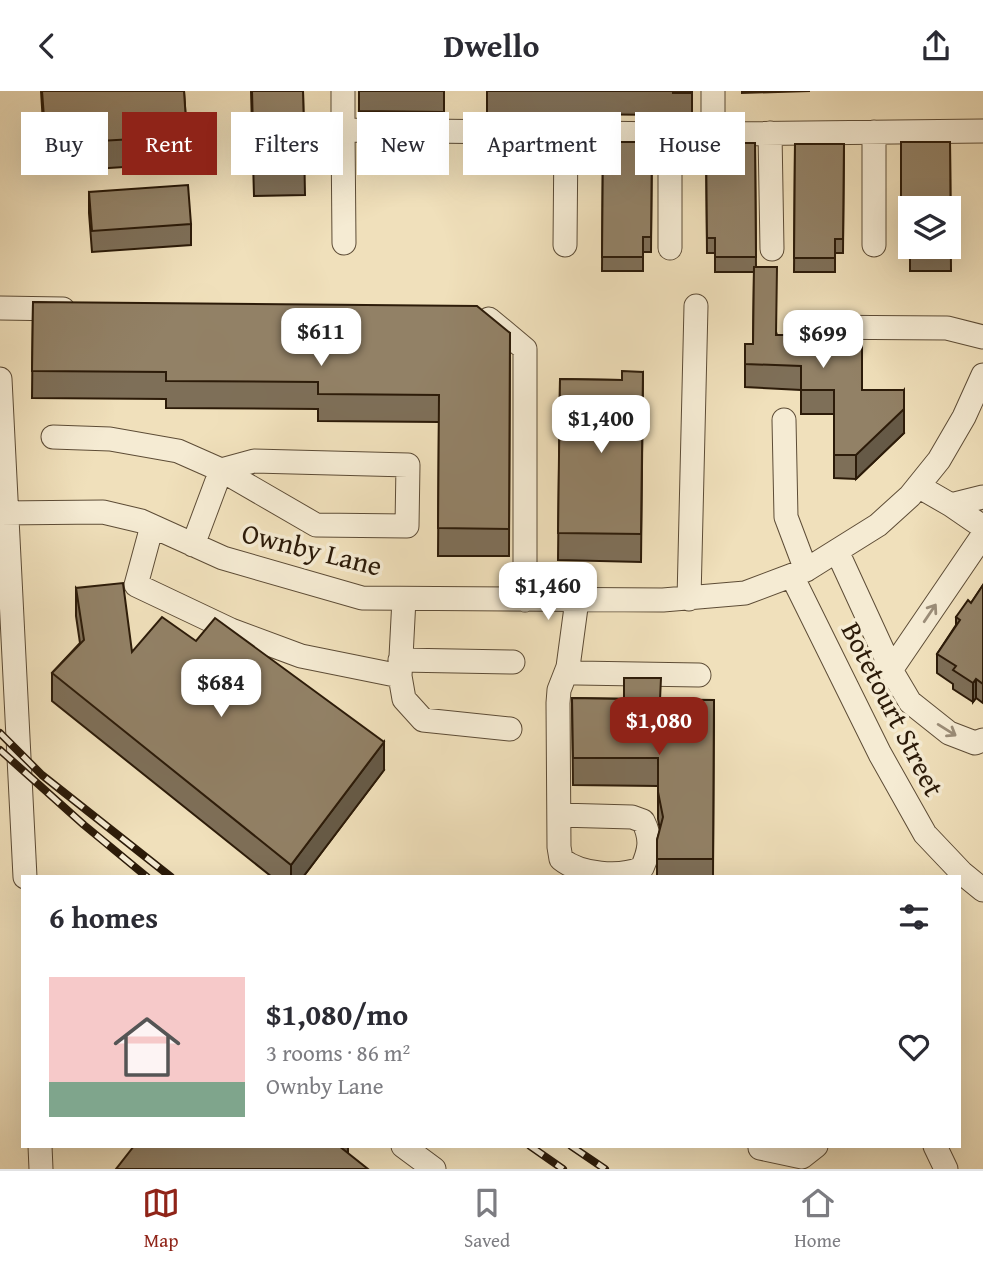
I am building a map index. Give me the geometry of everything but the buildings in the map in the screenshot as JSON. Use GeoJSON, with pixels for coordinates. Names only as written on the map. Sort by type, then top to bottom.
{"type":"FeatureCollection","features":[{"type":"Feature","properties":{"kind":"street"},"geometry":{"type":"LineString","coordinates":[[343,91],[343,112]]}},
{"type":"Feature","properties":{"kind":"street"},"geometry":{"type":"LineString","coordinates":[[713,91],[713,112]]}},
{"type":"Feature","properties":{"kind":"street"},"geometry":{"type":"LineString","coordinates":[[344,243],[343,130],[463,132]]}},
{"type":"Feature","properties":{"kind":"street"},"geometry":{"type":"LineString","coordinates":[[745,133],[983,131]]}},
{"type":"Feature","properties":{"kind":"street"},"geometry":{"type":"LineString","coordinates":[[874,132],[874,245]]}},
{"type":"Feature","properties":{"kind":"street"},"geometry":{"type":"LineString","coordinates":[[770,133],[772,249]]}},
{"type":"Feature","properties":{"kind":"street"},"geometry":{"type":"LineString","coordinates":[[565,245],[566,175]]}},
{"type":"Feature","properties":{"kind":"street"},"geometry":{"type":"LineString","coordinates":[[670,175],[670,248]]}},
{"type":"Feature","properties":{"kind":"street"},"geometry":{"type":"LineString","coordinates":[[689,599],[696,306]]}},
{"type":"Feature","properties":{"kind":"street"},"geometry":{"type":"LineString","coordinates":[[0,308],[83,310]]}},
{"type":"Feature","properties":{"kind":"street"},"geometry":{"type":"LineString","coordinates":[[472,316],[486,316],[525,349],[524,600]]}},
{"type":"Feature","properties":{"kind":"street"},"geometry":{"type":"LineString","coordinates":[[799,327],[947,328],[983,337]]}},
{"type":"Feature","properties":{"kind":"street","name":"Ownby Lane"},"geometry":{"type":"LineString","coordinates":[[3,513],[103,512],[141,521],[223,558],[362,598],[689,599],[745,593],[799,573],[878,525],[918,486],[974,420],[983,375]]}},
{"type":"Feature","properties":{"kind":"street"},"geometry":{"type":"LineString","coordinates":[[0,379],[3,513],[25,875]]}},
{"type":"Feature","properties":{"kind":"street","name":"Botetourt Street"},"geometry":{"type":"LineString","coordinates":[[784,420],[786,517],[799,573],[880,754],[925,834],[960,875]]}},
{"type":"Feature","properties":{"kind":"street"},"geometry":{"type":"LineString","coordinates":[[53,437],[110,439],[178,451],[221,470],[316,525],[407,526],[408,465],[254,461],[221,470]]}},
{"type":"Feature","properties":{"kind":"street"},"geometry":{"type":"LineString","coordinates":[[193,545],[221,470]]}},
{"type":"Feature","properties":{"kind":"street"},"geometry":{"type":"LineString","coordinates":[[918,486],[983,527]]}},
{"type":"Feature","properties":{"kind":"street"},"geometry":{"type":"LineString","coordinates":[[951,505],[983,497]]}},
{"type":"Feature","properties":{"kind":"street"},"geometry":{"type":"LineString","coordinates":[[152,527],[136,585],[231,630],[301,656],[400,668],[513,662]]}},
{"type":"Feature","properties":{"kind":"street"},"geometry":{"type":"LineString","coordinates":[[891,670],[983,535]]}},
{"type":"Feature","properties":{"kind":"street"},"geometry":{"type":"LineString","coordinates":[[837,551],[891,670],[910,702],[949,733],[975,743],[983,740]]}},
{"type":"Feature","properties":{"kind":"street"},"geometry":{"type":"LineString","coordinates":[[404,599],[400,668],[404,699],[423,720],[510,729]]}},
{"type":"Feature","properties":{"kind":"street"},"geometry":{"type":"LineString","coordinates":[[559,815],[559,690],[568,667],[576,600]]}},
{"type":"Feature","properties":{"kind":"street"},"geometry":{"type":"LineString","coordinates":[[568,667],[577,673],[699,675]]}},
{"type":"Feature","properties":{"kind":"street","name":"Botetourt Street"},"geometry":{"type":"LineString","coordinates":[[961,876],[983,891]]}},
{"type":"Feature","properties":{"kind":"street"},"geometry":{"type":"LineString","coordinates":[[40,1148],[41,1169]]}},
{"type":"Feature","properties":{"kind":"street"},"geometry":{"type":"LineString","coordinates":[[406,1148],[434,1169]]}},
{"type":"Feature","properties":{"kind":"street"},"geometry":{"type":"LineString","coordinates":[[760,1148],[802,1157],[813,1148]]}},
{"type":"Feature","properties":{"kind":"street"},"geometry":{"type":"LineString","coordinates":[[936,1148],[946,1169]]}},
{"type":"Feature","properties":{"kind":"railway"},"geometry":{"type":"LineString","coordinates":[[0,733],[42,775],[168,875]]}},
{"type":"Feature","properties":{"kind":"railway"},"geometry":{"type":"LineString","coordinates":[[0,750],[145,875]]}},
{"type":"Feature","properties":{"kind":"railway"},"geometry":{"type":"LineString","coordinates":[[533,1148],[563,1169]]}},
{"type":"Feature","properties":{"kind":"railway"},"geometry":{"type":"LineString","coordinates":[[574,1148],[605,1169]]}}]}
